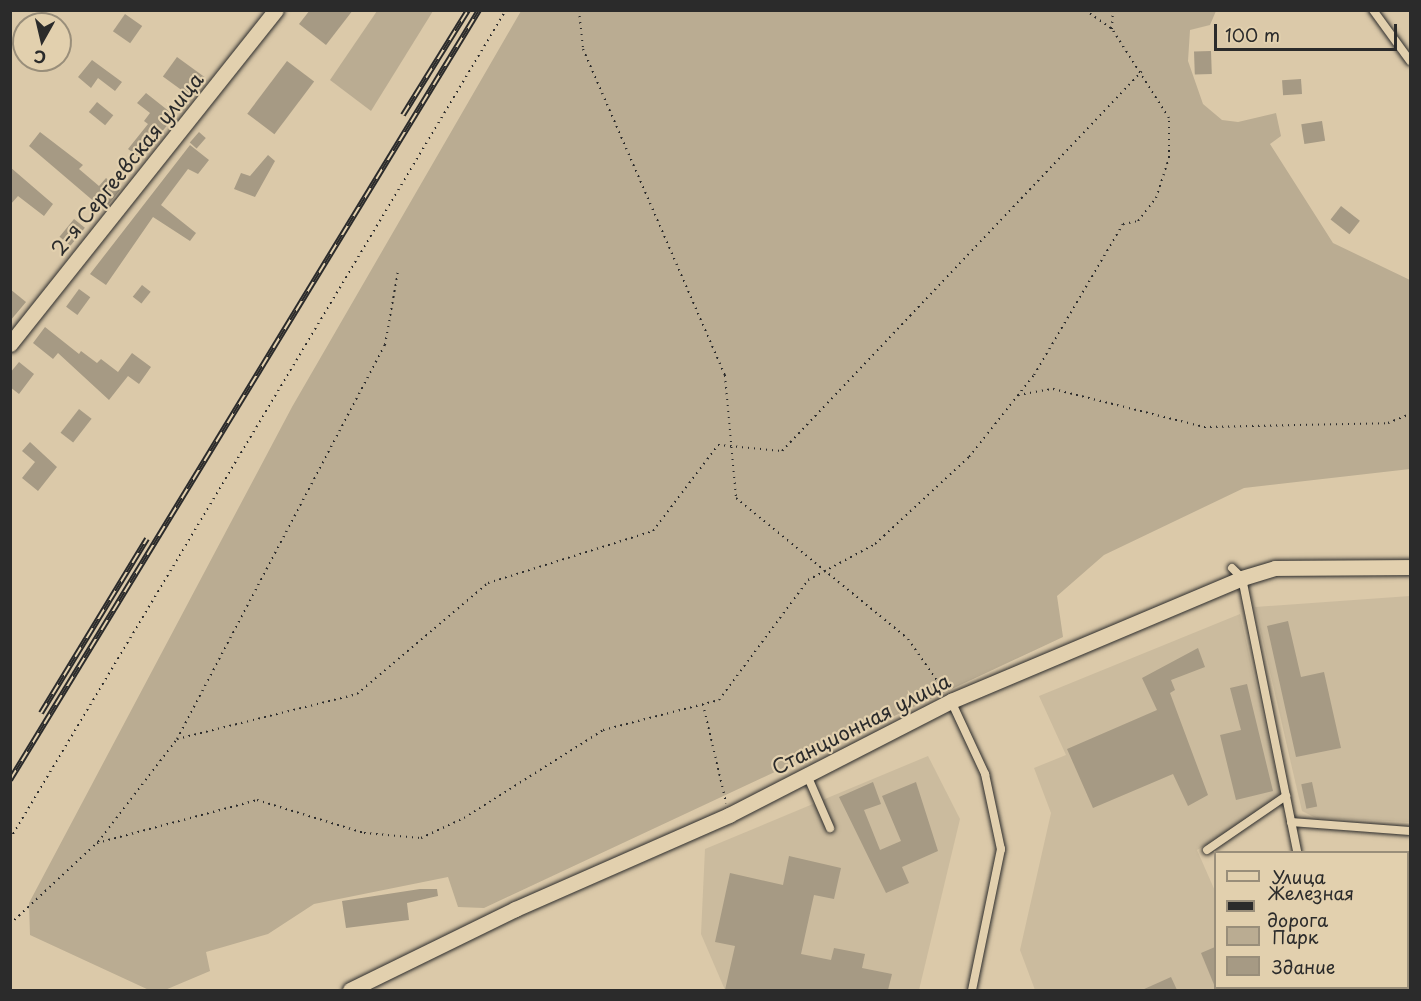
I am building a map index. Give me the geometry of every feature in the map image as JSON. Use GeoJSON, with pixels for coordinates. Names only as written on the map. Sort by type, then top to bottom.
{"type":"FeatureCollection","features":[{"type":"Feature","properties":{"kind":"street","name":"2-я Сергеевская улица"},"geometry":{"type":"LineString","coordinates":[[10,344],[276,10]]}},
{"type":"Feature","properties":{"kind":"street","name":"Станционная улица"},"geometry":{"type":"LineString","coordinates":[[350,990],[729,815],[951,701],[1237,573],[1275,568],[1410,567]]}},
{"type":"Feature","properties":{"kind":"lane"},"geometry":{"type":"LineString","coordinates":[[1373,10],[1410,62]]}},
{"type":"Feature","properties":{"kind":"lane"},"geometry":{"type":"LineString","coordinates":[[1237,573],[1297,851]]}},
{"type":"Feature","properties":{"kind":"lane"},"geometry":{"type":"LineString","coordinates":[[951,701],[985,774],[1001,849],[972,990]]}},
{"type":"Feature","properties":{"kind":"lane"},"geometry":{"type":"LineString","coordinates":[[806,774],[830,828]]}},
{"type":"Feature","properties":{"kind":"lane"},"geometry":{"type":"LineString","coordinates":[[1207,850],[1286,796]]}},
{"type":"Feature","properties":{"kind":"lane"},"geometry":{"type":"LineString","coordinates":[[1291,822],[1410,831]]}},
{"type":"Feature","properties":{"kind":"path"},"geometry":{"type":"LineString","coordinates":[[10,839],[506,10]]}},
{"type":"Feature","properties":{"kind":"path"},"geometry":{"type":"LineString","coordinates":[[579,10],[583,49],[725,375],[736,498],[908,639],[951,701]]}},
{"type":"Feature","properties":{"kind":"path"},"geometry":{"type":"LineString","coordinates":[[97,843],[257,800],[364,832],[421,838],[464,819],[603,730],[719,700],[808,580],[875,544],[969,457],[1018,396],[1123,224],[1138,221],[1155,198],[1169,158],[1169,118],[1142,71],[1112,29],[1085,10]]}},
{"type":"Feature","properties":{"kind":"path"},"geometry":{"type":"LineString","coordinates":[[1112,29],[1113,10]]}},
{"type":"Feature","properties":{"kind":"path"},"geometry":{"type":"LineString","coordinates":[[177,739],[357,694],[488,583],[653,531],[718,445],[782,451],[1142,71]]}},
{"type":"Feature","properties":{"kind":"path"},"geometry":{"type":"LineString","coordinates":[[10,924],[97,843],[177,739],[385,345],[398,271]]}},
{"type":"Feature","properties":{"kind":"path"},"geometry":{"type":"LineString","coordinates":[[1018,396],[1053,389],[1204,427],[1388,423],[1410,414]]}},
{"type":"Feature","properties":{"kind":"path"},"geometry":{"type":"LineString","coordinates":[[704,704],[729,815]]}},
{"type":"Feature","properties":{"kind":"shaded area"},"geometry":{"type":"Polygon","coordinates":[[[1410,596],[1410,822],[1316,818],[1302,811],[1255,607],[1410,596]]]}},
{"type":"Feature","properties":{"kind":"shaded area"},"geometry":{"type":"Polygon","coordinates":[[[1240,614],[1280,790],[1273,804],[1197,850],[1214,889],[1214,989],[1409,989],[1410,946],[1410,990],[1035,990],[1020,950],[1051,813],[1034,768],[1066,755],[1039,696],[1240,614]]]}},
{"type":"Feature","properties":{"kind":"shaded area"},"geometry":{"type":"Polygon","coordinates":[[[928,756],[960,819],[919,990],[725,990],[701,934],[705,849],[928,756]]]}},
{"type":"Feature","properties":{"kind":"green space"},"geometry":{"type":"Polygon","coordinates":[[[377,11],[433,11],[371,111],[330,80],[377,11]]]}},
{"type":"Feature","properties":{"kind":"green space"},"geometry":{"type":"Polygon","coordinates":[[[521,11],[1216,11],[1210,25],[1190,30],[1188,61],[1203,104],[1222,120],[1238,122],[1276,113],[1281,136],[1270,144],[1333,243],[1410,280],[1410,469],[1244,488],[1104,555],[1057,596],[1063,637],[484,908],[458,907],[448,877],[314,904],[268,934],[206,952],[210,971],[165,990],[149,990],[30,935],[29,903],[292,407],[521,11]]]}},
{"type":"Feature","properties":{"kind":"building"},"geometry":{"type":"Polygon","coordinates":[[[310,10],[353,10],[326,45],[299,24],[310,10]]]}},
{"type":"Feature","properties":{"kind":"building"},"geometry":{"type":"Polygon","coordinates":[[[125,14],[142,26],[130,43],[113,31],[125,14]]]}},
{"type":"Feature","properties":{"kind":"building"},"geometry":{"type":"Polygon","coordinates":[[[1211,51],[1212,74],[1195,75],[1194,52],[1211,51]]]}},
{"type":"Feature","properties":{"kind":"building"},"geometry":{"type":"Polygon","coordinates":[[[177,57],[205,77],[190,96],[163,76],[177,57]]]}},
{"type":"Feature","properties":{"kind":"building"},"geometry":{"type":"Polygon","coordinates":[[[92,60],[122,82],[115,91],[98,78],[91,88],[78,77],[92,60]]]}},
{"type":"Feature","properties":{"kind":"building"},"geometry":{"type":"Polygon","coordinates":[[[287,61],[314,81],[274,134],[247,114],[287,61]]]}},
{"type":"Feature","properties":{"kind":"building"},"geometry":{"type":"Polygon","coordinates":[[[1301,79],[1302,94],[1283,95],[1282,80],[1301,79]]]}},
{"type":"Feature","properties":{"kind":"building"},"geometry":{"type":"Polygon","coordinates":[[[146,93],[175,116],[140,158],[128,149],[148,124],[144,121],[150,113],[137,103],[146,93]]]}},
{"type":"Feature","properties":{"kind":"building"},"geometry":{"type":"Polygon","coordinates":[[[97,102],[113,115],[105,125],[89,112],[97,102]]]}},
{"type":"Feature","properties":{"kind":"building"},"geometry":{"type":"Polygon","coordinates":[[[1322,121],[1325,141],[1304,144],[1301,124],[1322,121]]]}},
{"type":"Feature","properties":{"kind":"building"},"geometry":{"type":"Polygon","coordinates":[[[40,132],[83,165],[79,169],[99,186],[106,178],[120,190],[104,210],[29,146],[40,132]]]}},
{"type":"Feature","properties":{"kind":"building"},"geometry":{"type":"Polygon","coordinates":[[[199,132],[206,138],[197,148],[190,143],[199,132]]]}},
{"type":"Feature","properties":{"kind":"building"},"geometry":{"type":"Polygon","coordinates":[[[190,145],[209,160],[198,174],[188,169],[161,205],[196,233],[190,241],[153,217],[106,285],[90,274],[190,145]]]}},
{"type":"Feature","properties":{"kind":"building"},"geometry":{"type":"Polygon","coordinates":[[[268,155],[275,161],[255,197],[234,189],[241,173],[250,176],[268,155]]]}},
{"type":"Feature","properties":{"kind":"building"},"geometry":{"type":"Polygon","coordinates":[[[10,167],[53,204],[44,216],[18,196],[10,205],[10,167]]]}},
{"type":"Feature","properties":{"kind":"building"},"geometry":{"type":"Polygon","coordinates":[[[1341,206],[1360,221],[1349,234],[1331,219],[1341,206]]]}},
{"type":"Feature","properties":{"kind":"building"},"geometry":{"type":"Polygon","coordinates":[[[74,219],[85,228],[70,246],[60,237],[74,219]]]}},
{"type":"Feature","properties":{"kind":"building"},"geometry":{"type":"Polygon","coordinates":[[[142,285],[151,292],[141,304],[133,297],[142,285]]]}},
{"type":"Feature","properties":{"kind":"building"},"geometry":{"type":"Polygon","coordinates":[[[10,289],[26,302],[10,321],[10,289]]]}},
{"type":"Feature","properties":{"kind":"building"},"geometry":{"type":"Polygon","coordinates":[[[79,289],[90,297],[77,315],[66,307],[79,289]]]}},
{"type":"Feature","properties":{"kind":"building"},"geometry":{"type":"Polygon","coordinates":[[[45,327],[79,354],[81,351],[97,363],[101,359],[118,372],[132,353],[151,367],[139,384],[128,376],[109,400],[58,353],[53,359],[33,343],[45,327]]]}},
{"type":"Feature","properties":{"kind":"building"},"geometry":{"type":"Polygon","coordinates":[[[19,362],[34,374],[19,394],[10,387],[10,373],[19,362]]]}},
{"type":"Feature","properties":{"kind":"building"},"geometry":{"type":"Polygon","coordinates":[[[79,409],[92,419],[73,442],[61,433],[79,409]]]}},
{"type":"Feature","properties":{"kind":"building"},"geometry":{"type":"Polygon","coordinates":[[[30,442],[57,467],[38,491],[22,478],[35,462],[22,451],[30,442]]]}},
{"type":"Feature","properties":{"kind":"building"},"geometry":{"type":"Polygon","coordinates":[[[1288,621],[1301,677],[1324,672],[1341,748],[1296,757],[1267,626],[1288,621]]]}},
{"type":"Feature","properties":{"kind":"building"},"geometry":{"type":"Polygon","coordinates":[[[1198,648],[1205,667],[1171,680],[1175,690],[1170,693],[1208,795],[1188,806],[1173,774],[1093,808],[1067,749],[1157,710],[1142,678],[1198,648]]]}},
{"type":"Feature","properties":{"kind":"building"},"geometry":{"type":"Polygon","coordinates":[[[1247,684],[1273,791],[1236,800],[1220,735],[1241,730],[1230,688],[1247,684]]]}},
{"type":"Feature","properties":{"kind":"building"},"geometry":{"type":"Polygon","coordinates":[[[873,782],[881,804],[864,810],[880,850],[901,841],[882,796],[916,782],[938,851],[902,867],[909,883],[886,893],[839,797],[873,782]]]}},
{"type":"Feature","properties":{"kind":"building"},"geometry":{"type":"Polygon","coordinates":[[[1312,782],[1317,806],[1306,809],[1301,784],[1312,782]]]}},
{"type":"Feature","properties":{"kind":"building"},"geometry":{"type":"Polygon","coordinates":[[[789,856],[841,868],[834,899],[814,895],[801,954],[831,960],[834,948],[865,954],[862,968],[892,974],[888,990],[725,990],[735,946],[715,942],[730,873],[783,885],[789,856]]]}},
{"type":"Feature","properties":{"kind":"building"},"geometry":{"type":"Polygon","coordinates":[[[420,889],[437,889],[438,896],[407,903],[409,920],[346,928],[342,901],[420,889]]]}},
{"type":"Feature","properties":{"kind":"building"},"geometry":{"type":"Polygon","coordinates":[[[1214,947],[1214,985],[1201,953],[1214,947]]]}},
{"type":"Feature","properties":{"kind":"building"},"geometry":{"type":"Polygon","coordinates":[[[1171,977],[1177,990],[1142,990],[1171,977]]]}},
{"type":"Feature","properties":{"kind":"railway"},"geometry":{"type":"LineString","coordinates":[[403,115],[468,10]]}},
{"type":"Feature","properties":{"kind":"railway"},"geometry":{"type":"LineString","coordinates":[[10,780],[479,10]]}},
{"type":"Feature","properties":{"kind":"railway"},"geometry":{"type":"LineString","coordinates":[[41,713],[147,539]]}}]}
